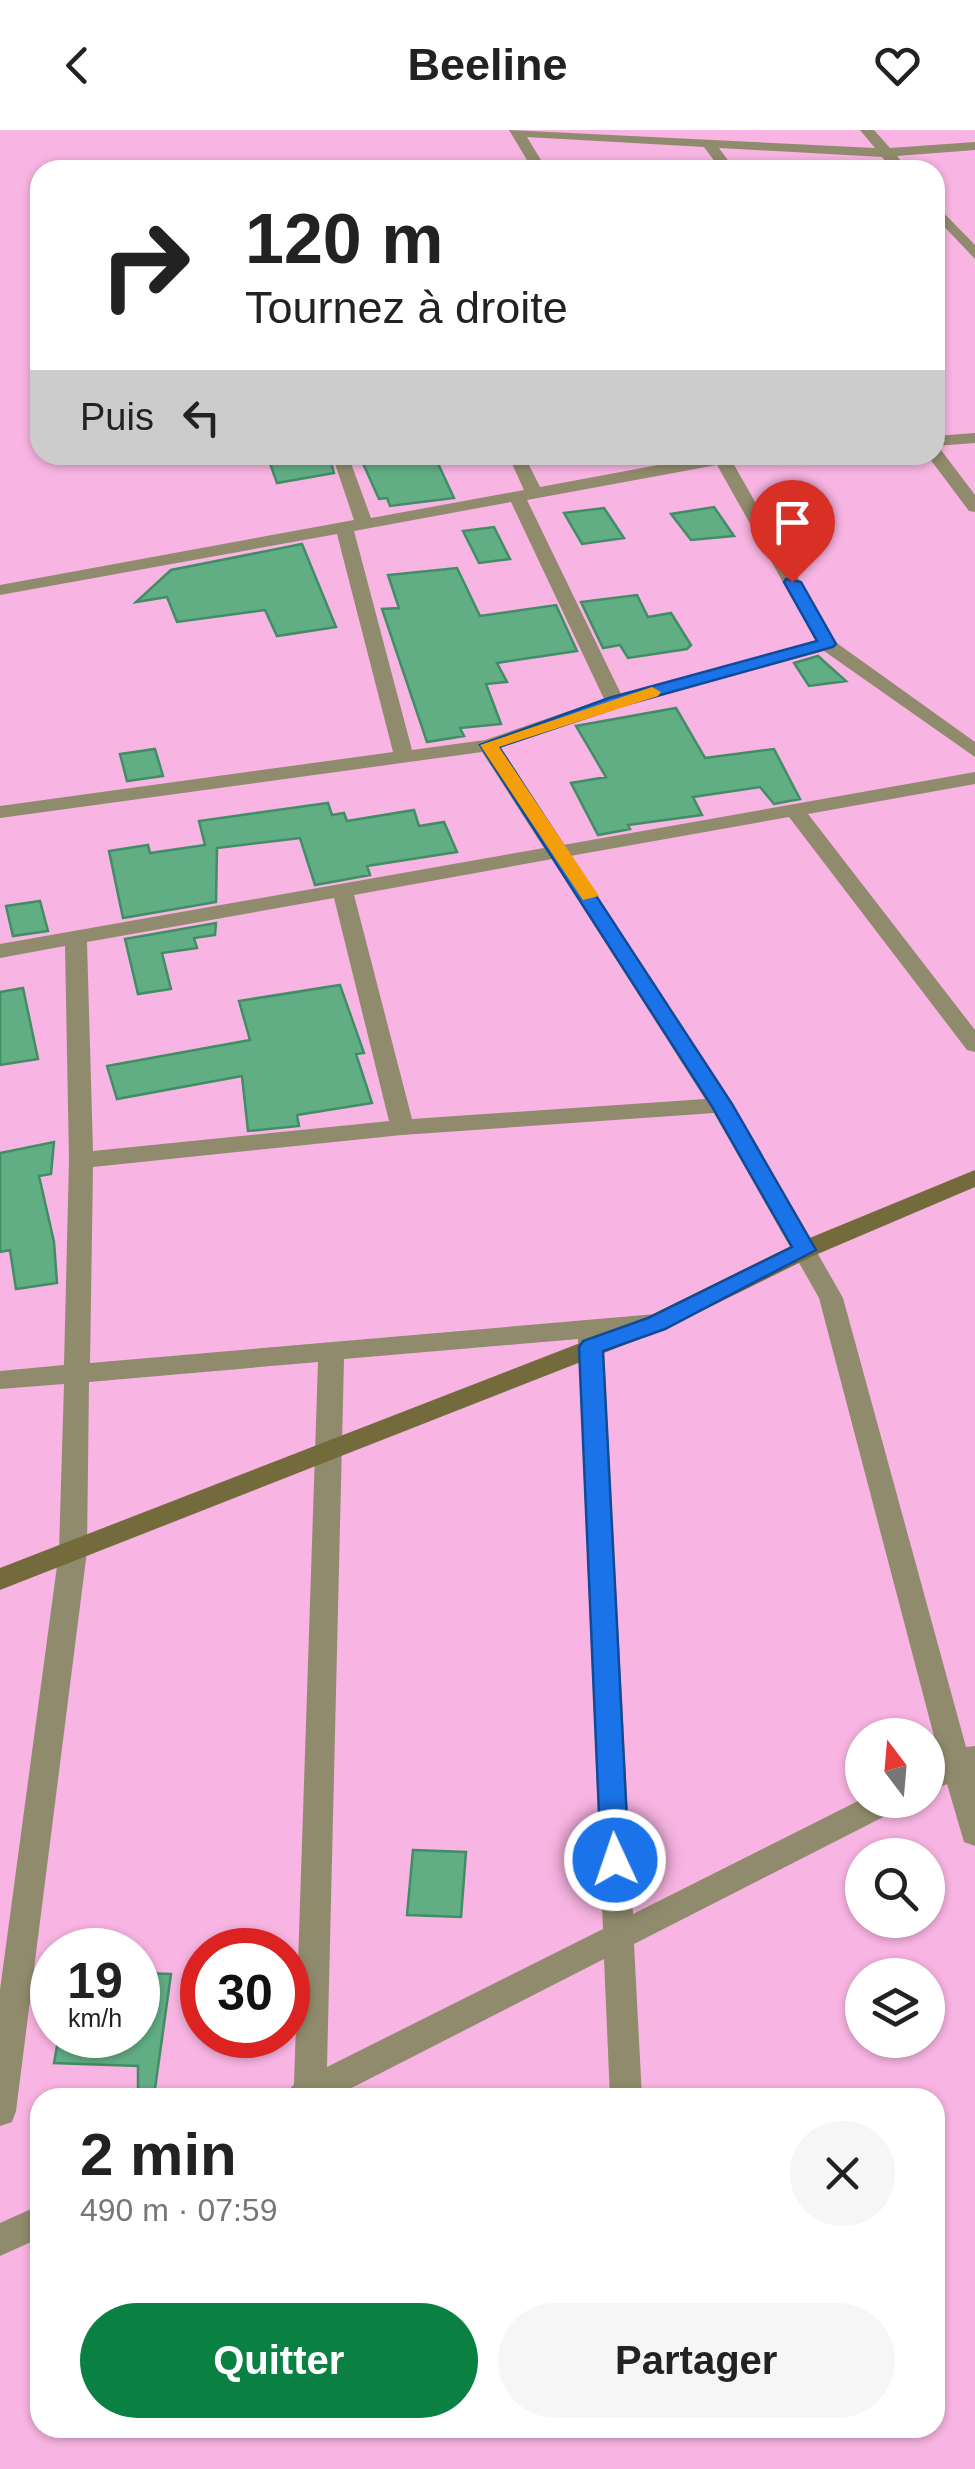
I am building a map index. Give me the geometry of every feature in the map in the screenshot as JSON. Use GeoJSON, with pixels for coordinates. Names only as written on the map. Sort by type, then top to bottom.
{"type":"FeatureCollection","features":[{"type":"Feature","properties":{"kind":"street"},"geometry":{"type":"LineString","coordinates":[[867,130],[892,160]]}},
{"type":"Feature","properties":{"kind":"street"},"geometry":{"type":"LineString","coordinates":[[516,131],[886,153],[975,146]]}},
{"type":"Feature","properties":{"kind":"street"},"geometry":{"type":"LineString","coordinates":[[516,131],[534,160]]}},
{"type":"Feature","properties":{"kind":"street"},"geometry":{"type":"LineString","coordinates":[[710,145],[721,160]]}},
{"type":"Feature","properties":{"kind":"street"},"geometry":{"type":"LineString","coordinates":[[945,220],[975,254]]}},
{"type":"Feature","properties":{"kind":"street"},"geometry":{"type":"LineString","coordinates":[[945,440],[975,438]]}},
{"type":"Feature","properties":{"kind":"street"},"geometry":{"type":"LineString","coordinates":[[342,465],[404,758]]}},
{"type":"Feature","properties":{"kind":"street"},"geometry":{"type":"LineString","coordinates":[[518,465],[526,495],[615,702]]}},
{"type":"Feature","properties":{"kind":"street"},"geometry":{"type":"LineString","coordinates":[[0,590],[680,465]]}},
{"type":"Feature","properties":{"kind":"street"},"geometry":{"type":"LineString","coordinates":[[726,465],[827,644],[975,751]]}},
{"type":"Feature","properties":{"kind":"street"},"geometry":{"type":"LineString","coordinates":[[943,465],[975,507]]}},
{"type":"Feature","properties":{"kind":"street"},"geometry":{"type":"LineString","coordinates":[[0,812],[488,745],[615,702],[827,644]]}},
{"type":"Feature","properties":{"kind":"street"},"geometry":{"type":"LineString","coordinates":[[488,745],[561,851],[721,1104],[832,1298],[967,1759],[975,1833]]}},
{"type":"Feature","properties":{"kind":"street"},"geometry":{"type":"LineString","coordinates":[[0,950],[975,778]]}},
{"type":"Feature","properties":{"kind":"street"},"geometry":{"type":"LineString","coordinates":[[794,810],[975,1044]]}},
{"type":"Feature","properties":{"kind":"street"},"geometry":{"type":"LineString","coordinates":[[342,890],[402,1127]]}},
{"type":"Feature","properties":{"kind":"street"},"geometry":{"type":"LineString","coordinates":[[0,2111],[73,1551],[81,1160],[76,937]]}},
{"type":"Feature","properties":{"kind":"street"},"geometry":{"type":"LineString","coordinates":[[81,1160],[402,1127],[721,1104]]}},
{"type":"Feature","properties":{"kind":"street"},"geometry":{"type":"LineString","coordinates":[[0,1380],[331,1351],[591,1338],[656,1324],[804,1250],[975,1178]]}},
{"type":"Feature","properties":{"kind":"street"},"geometry":{"type":"LineString","coordinates":[[0,1579],[328,1449],[591,1338]]}},
{"type":"Feature","properties":{"kind":"street"},"geometry":{"type":"LineString","coordinates":[[591,1338],[625,2088]]}},
{"type":"Feature","properties":{"kind":"street"},"geometry":{"type":"LineString","coordinates":[[307,2088],[331,1351]]}},
{"type":"Feature","properties":{"kind":"street"},"geometry":{"type":"LineString","coordinates":[[323,2088],[853,1818]]}},
{"type":"Feature","properties":{"kind":"street"},"geometry":{"type":"LineString","coordinates":[[0,2240],[30,2226]]}},
{"type":"Feature","properties":{"kind":"building"},"geometry":{"type":"Polygon","coordinates":[[[271,465],[332,465],[334,473],[277,483],[271,465]]]}},
{"type":"Feature","properties":{"kind":"building"},"geometry":{"type":"Polygon","coordinates":[[[364,465],[439,465],[454,498],[390,506],[387,498],[379,499],[364,465]]]}},
{"type":"Feature","properties":{"kind":"building"},"geometry":{"type":"Polygon","coordinates":[[[714,507],[734,536],[691,540],[671,514],[714,507]]]}},
{"type":"Feature","properties":{"kind":"building"},"geometry":{"type":"Polygon","coordinates":[[[604,508],[624,538],[582,544],[564,513],[604,508]]]}},
{"type":"Feature","properties":{"kind":"building"},"geometry":{"type":"Polygon","coordinates":[[[494,527],[510,559],[479,563],[463,531],[494,527]]]}},
{"type":"Feature","properties":{"kind":"building"},"geometry":{"type":"Polygon","coordinates":[[[302,544],[336,627],[277,636],[265,610],[177,622],[167,597],[136,602],[171,570],[302,544]]]}},
{"type":"Feature","properties":{"kind":"building"},"geometry":{"type":"Polygon","coordinates":[[[457,568],[480,616],[556,605],[577,651],[497,663],[507,682],[486,684],[501,724],[460,728],[464,736],[427,742],[382,609],[399,608],[388,575],[457,568]]]}},
{"type":"Feature","properties":{"kind":"building"},"geometry":{"type":"Polygon","coordinates":[[[637,595],[648,617],[671,613],[691,645],[687,649],[628,658],[620,645],[603,648],[581,602],[637,595]]]}},
{"type":"Feature","properties":{"kind":"building"},"geometry":{"type":"Polygon","coordinates":[[[818,656],[846,681],[809,686],[794,663],[818,656]]]}},
{"type":"Feature","properties":{"kind":"building"},"geometry":{"type":"Polygon","coordinates":[[[676,708],[705,758],[774,749],[800,799],[774,804],[760,787],[693,797],[702,815],[628,825],[630,829],[598,835],[571,783],[606,777],[576,726],[676,708]]]}},
{"type":"Feature","properties":{"kind":"building"},"geometry":{"type":"Polygon","coordinates":[[[155,749],[163,776],[127,781],[120,754],[155,749]]]}},
{"type":"Feature","properties":{"kind":"building"},"geometry":{"type":"Polygon","coordinates":[[[328,803],[332,815],[344,813],[347,821],[414,810],[419,826],[444,822],[457,852],[367,866],[370,875],[315,885],[300,838],[217,848],[216,902],[123,918],[109,851],[148,845],[150,853],[205,845],[199,821],[328,803]]]}},
{"type":"Feature","properties":{"kind":"building"},"geometry":{"type":"Polygon","coordinates":[[[40,901],[48,931],[13,936],[6,906],[40,901]]]}},
{"type":"Feature","properties":{"kind":"building"},"geometry":{"type":"Polygon","coordinates":[[[216,923],[215,935],[194,938],[197,948],[162,953],[171,989],[138,994],[125,939],[216,923]]]}},
{"type":"Feature","properties":{"kind":"building"},"geometry":{"type":"Polygon","coordinates":[[[340,985],[364,1053],[356,1054],[372,1103],[297,1115],[299,1126],[248,1131],[242,1076],[117,1099],[107,1066],[250,1040],[239,1001],[340,985]]]}},
{"type":"Feature","properties":{"kind":"building"},"geometry":{"type":"Polygon","coordinates":[[[23,988],[38,1059],[0,1065],[0,992],[23,988]]]}},
{"type":"Feature","properties":{"kind":"building"},"geometry":{"type":"Polygon","coordinates":[[[54,1142],[51,1174],[39,1176],[54,1242],[57,1283],[16,1289],[10,1250],[0,1252],[0,1153],[54,1142]]]}},
{"type":"Feature","properties":{"kind":"building"},"geometry":{"type":"Polygon","coordinates":[[[413,1850],[466,1852],[461,1917],[407,1915],[413,1850]]]}},
{"type":"Feature","properties":{"kind":"building"},"geometry":{"type":"Polygon","coordinates":[[[160,1974],[171,1974],[160,2053],[160,1974]]]}},
{"type":"Feature","properties":{"kind":"building"},"geometry":{"type":"Polygon","coordinates":[[[55,2058],[159,2058],[155,2088],[138,2088],[138,2066],[54,2063],[55,2058]]]}},
{"type":"Feature","properties":{"kind":"slow traffic"},"geometry":{"type":"LineString","coordinates":[[589,896],[488,745],[652,692]]}},
{"type":"Feature","properties":{"kind":"route"},"geometry":{"type":"LineString","coordinates":[[615,1860],[591,1347],[656,1324],[804,1250],[721,1104],[561,851],[488,745],[615,702],[827,644],[792,582]]}}]}
